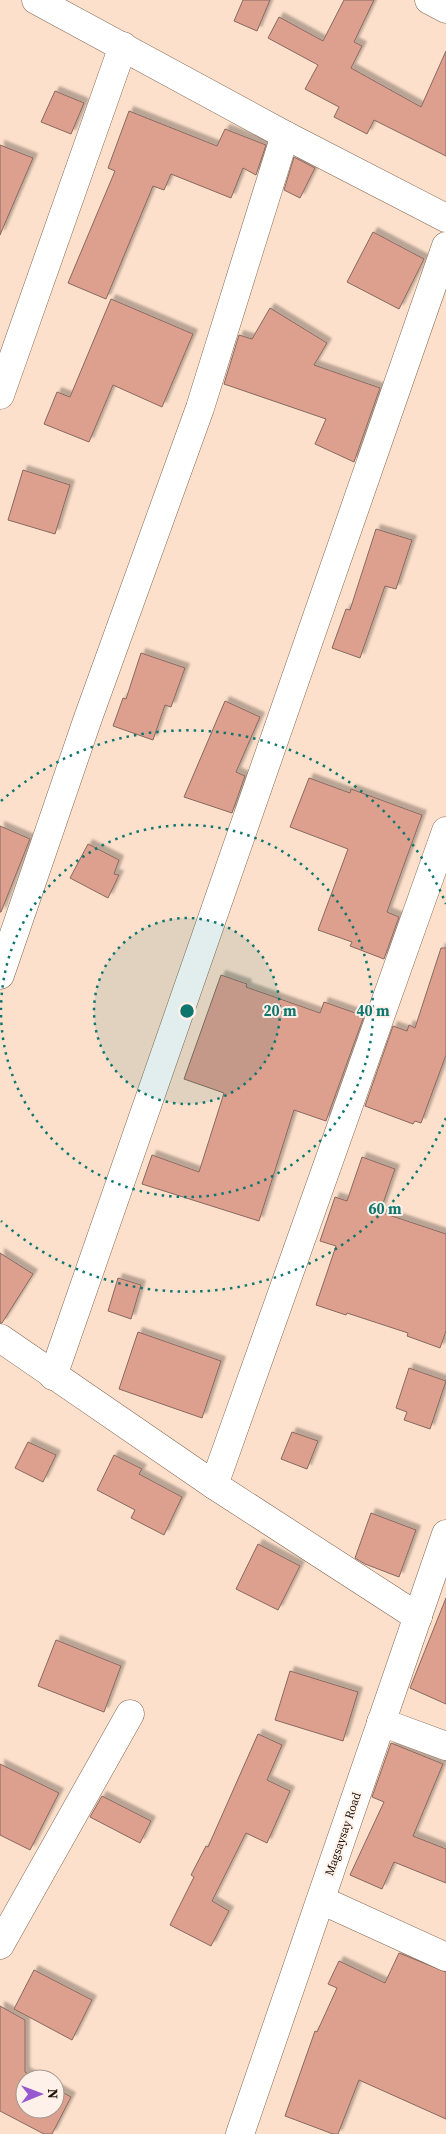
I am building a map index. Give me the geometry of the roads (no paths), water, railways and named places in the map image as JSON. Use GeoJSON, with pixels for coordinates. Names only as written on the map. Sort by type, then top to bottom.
{"type":"FeatureCollection","features":[{"type":"Feature","properties":{"kind":"street"},"geometry":{"type":"LineString","coordinates":[[36,0],[285,135],[446,218]]}},
{"type":"Feature","properties":{"kind":"street"},"geometry":{"type":"LineString","coordinates":[[429,0],[446,9]]}},
{"type":"Feature","properties":{"kind":"street"},"geometry":{"type":"LineString","coordinates":[[0,395],[123,46]]}},
{"type":"Feature","properties":{"kind":"street"},"geometry":{"type":"LineString","coordinates":[[0,975],[88,718],[200,408],[285,135]]}},
{"type":"Feature","properties":{"kind":"street"},"geometry":{"type":"LineString","coordinates":[[53,1376],[446,246]]}},
{"type":"Feature","properties":{"kind":"street"},"geometry":{"type":"LineString","coordinates":[[214,1485],[446,831]]}},
{"type":"Feature","properties":{"kind":"street"},"geometry":{"type":"LineString","coordinates":[[0,1338],[214,1485],[418,1618]]}},
{"type":"Feature","properties":{"kind":"street","name":"Magsaysay Road"},"geometry":{"type":"LineString","coordinates":[[240,2134],[381,1722],[418,1618],[439,1574],[446,1534]]}},
{"type":"Feature","properties":{"kind":"street"},"geometry":{"type":"LineString","coordinates":[[0,1945],[130,1714]]}},
{"type":"Feature","properties":{"kind":"street"},"geometry":{"type":"LineString","coordinates":[[381,1722],[446,1746]]}},
{"type":"Feature","properties":{"kind":"street"},"geometry":{"type":"LineString","coordinates":[[320,1900],[446,1957]]}}]}
